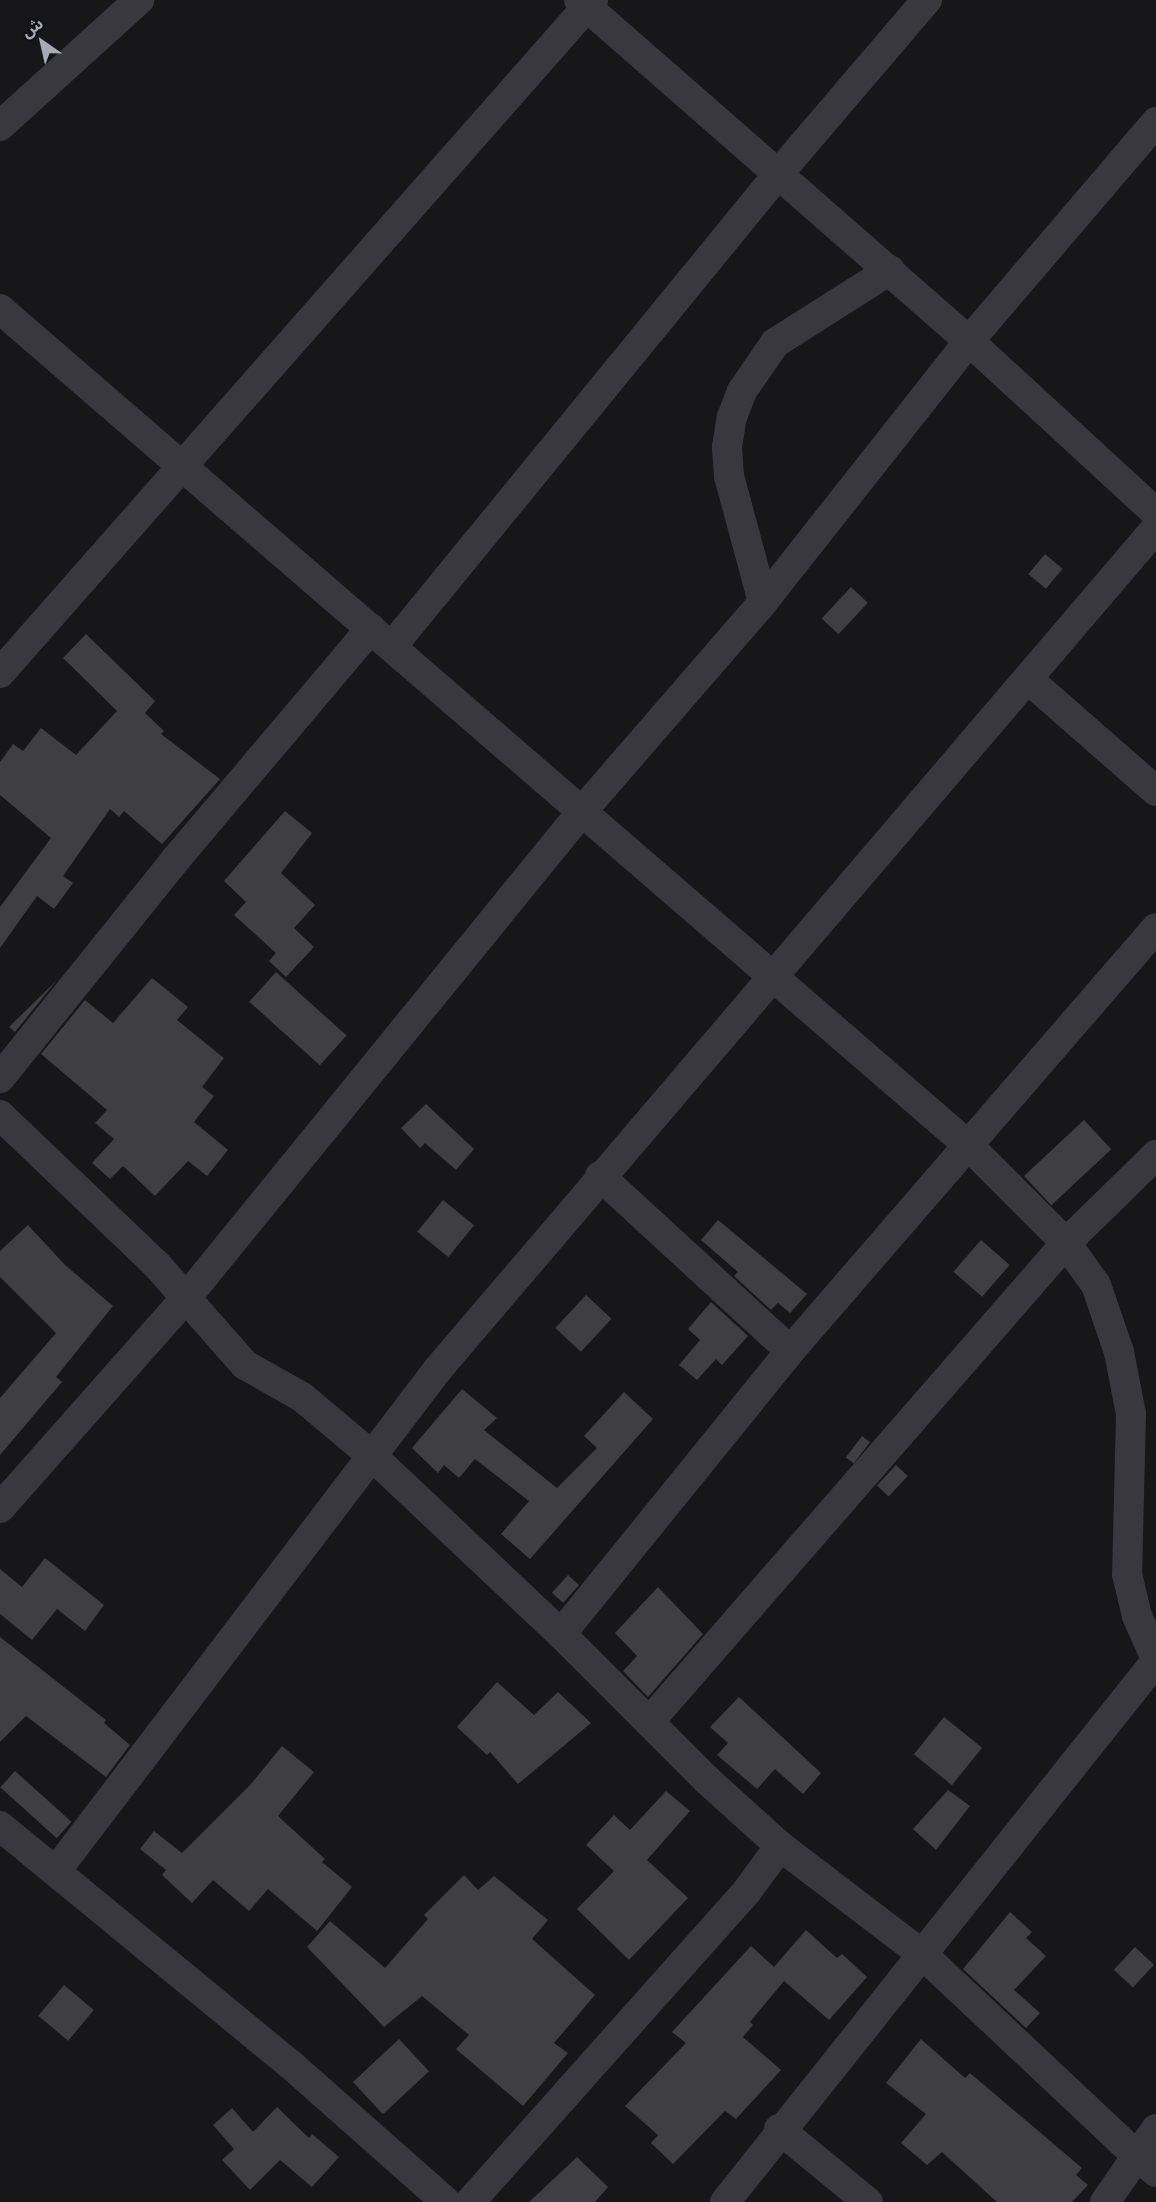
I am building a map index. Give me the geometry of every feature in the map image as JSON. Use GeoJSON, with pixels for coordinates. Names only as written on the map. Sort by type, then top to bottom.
{"type":"FeatureCollection","features":[{"type":"Feature","properties":{"kind":"street"},"geometry":{"type":"LineString","coordinates":[[0,126],[139,0]]}},
{"type":"Feature","properties":{"kind":"street"},"geometry":{"type":"LineString","coordinates":[[0,1078],[176,860],[382,637],[927,0]]}},
{"type":"Feature","properties":{"kind":"street"},"geometry":{"type":"LineString","coordinates":[[0,673],[586,2],[890,270],[1156,513]]}},
{"type":"Feature","properties":{"kind":"street"},"geometry":{"type":"LineString","coordinates":[[3,1497],[186,1298],[584,809],[763,602],[969,341],[1156,122]]}},
{"type":"Feature","properties":{"kind":"street"},"geometry":{"type":"LineString","coordinates":[[763,602],[729,476],[728,447],[732,417],[756,367],[775,343],[890,270]]}},
{"type":"Feature","properties":{"kind":"street"},"geometry":{"type":"LineString","coordinates":[[0,309],[584,809],[969,1146],[1066,1243],[1096,1285],[1119,1352],[1131,1414],[1127,1574],[1137,1616],[1156,1660],[922,1954],[779,2129],[725,2202]]}},
{"type":"Feature","properties":{"kind":"street"},"geometry":{"type":"LineString","coordinates":[[56,1871],[370,1454],[600,1176],[1156,528]]}},
{"type":"Feature","properties":{"kind":"street"},"geometry":{"type":"LineString","coordinates":[[1028,679],[1156,791]]}},
{"type":"Feature","properties":{"kind":"street"},"geometry":{"type":"LineString","coordinates":[[561,1634],[790,1351],[1156,928]]}},
{"type":"Feature","properties":{"kind":"street"},"geometry":{"type":"LineString","coordinates":[[0,1115],[156,1264],[245,1365],[302,1397],[370,1454],[561,1634],[649,1722],[780,1846],[922,1954],[1147,2164]]}},
{"type":"Feature","properties":{"kind":"street"},"geometry":{"type":"LineString","coordinates":[[649,1722],[1066,1243],[1156,1155]]}},
{"type":"Feature","properties":{"kind":"street"},"geometry":{"type":"LineString","coordinates":[[600,1176],[790,1351]]}},
{"type":"Feature","properties":{"kind":"street"},"geometry":{"type":"LineString","coordinates":[[0,1826],[290,2064],[446,2202]]}},
{"type":"Feature","properties":{"kind":"street"},"geometry":{"type":"LineString","coordinates":[[470,2202],[747,1891],[780,1846]]}},
{"type":"Feature","properties":{"kind":"street"},"geometry":{"type":"LineString","coordinates":[[779,2129],[868,2202]]}},
{"type":"Feature","properties":{"kind":"street"},"geometry":{"type":"LineString","coordinates":[[1105,2202],[1147,2164],[1156,2129]]}},
{"type":"Feature","properties":{"kind":"building"},"geometry":{"type":"Polygon","coordinates":[[[1045,554],[1063,569],[1046,589],[1028,574],[1045,554]]]}},
{"type":"Feature","properties":{"kind":"building"},"geometry":{"type":"Polygon","coordinates":[[[851,587],[868,603],[838,634],[822,618],[851,587]]]}},
{"type":"Feature","properties":{"kind":"building"},"geometry":{"type":"Polygon","coordinates":[[[86,634],[155,701],[145,713],[164,731],[161,734],[220,779],[162,844],[124,811],[119,817],[110,809],[63,876],[73,883],[54,909],[37,896],[0,948],[0,907],[51,838],[0,795],[0,762],[13,744],[23,751],[41,728],[76,755],[117,711],[63,658],[86,634]]]}},
{"type":"Feature","properties":{"kind":"building"},"geometry":{"type":"Polygon","coordinates":[[[285,811],[312,833],[281,873],[315,905],[294,928],[314,947],[286,977],[269,961],[276,953],[234,915],[246,902],[224,881],[285,811]]]}},
{"type":"Feature","properties":{"kind":"building"},"geometry":{"type":"Polygon","coordinates":[[[276,972],[347,1036],[320,1065],[249,1002],[276,972]]]}},
{"type":"Feature","properties":{"kind":"building"},"geometry":{"type":"Polygon","coordinates":[[[152,978],[188,1007],[177,1020],[224,1058],[202,1087],[214,1096],[194,1122],[228,1150],[207,1176],[188,1161],[155,1196],[123,1166],[110,1179],[92,1163],[114,1139],[95,1123],[107,1110],[41,1054],[85,1000],[113,1023],[152,978]]]}},
{"type":"Feature","properties":{"kind":"building"},"geometry":{"type":"Polygon","coordinates":[[[57,980],[15,1032],[9,1027],[57,980]]]}},
{"type":"Feature","properties":{"kind":"building"},"geometry":{"type":"Polygon","coordinates":[[[426,1104],[474,1149],[456,1170],[425,1143],[420,1148],[401,1128],[426,1104]]]}},
{"type":"Feature","properties":{"kind":"building"},"geometry":{"type":"Polygon","coordinates":[[[1084,1120],[1111,1149],[1051,1205],[1024,1176],[1084,1120]]]}},
{"type":"Feature","properties":{"kind":"building"},"geometry":{"type":"Polygon","coordinates":[[[443,1200],[474,1225],[448,1257],[417,1232],[443,1200]]]}},
{"type":"Feature","properties":{"kind":"building"},"geometry":{"type":"Polygon","coordinates":[[[718,1220],[807,1294],[790,1313],[778,1303],[771,1310],[734,1276],[738,1272],[701,1240],[718,1220]]]}},
{"type":"Feature","properties":{"kind":"building"},"geometry":{"type":"Polygon","coordinates":[[[28,1225],[65,1265],[113,1306],[56,1377],[62,1382],[0,1455],[0,1398],[56,1333],[0,1277],[0,1251],[28,1225]]]}},
{"type":"Feature","properties":{"kind":"building"},"geometry":{"type":"Polygon","coordinates":[[[981,1240],[1010,1265],[982,1297],[953,1272],[981,1240]]]}},
{"type":"Feature","properties":{"kind":"building"},"geometry":{"type":"Polygon","coordinates":[[[586,1295],[612,1319],[581,1352],[555,1328],[586,1295]]]}},
{"type":"Feature","properties":{"kind":"building"},"geometry":{"type":"Polygon","coordinates":[[[711,1302],[748,1336],[722,1365],[716,1359],[697,1380],[679,1365],[700,1340],[688,1329],[711,1302]]]}},
{"type":"Feature","properties":{"kind":"building"},"geometry":{"type":"Polygon","coordinates":[[[462,1389],[497,1418],[484,1430],[557,1488],[597,1448],[584,1436],[624,1392],[653,1419],[530,1559],[501,1534],[529,1501],[475,1459],[459,1478],[444,1465],[438,1473],[412,1448],[462,1389]]]}},
{"type":"Feature","properties":{"kind":"building"},"geometry":{"type":"Polygon","coordinates":[[[862,1436],[870,1442],[854,1464],[846,1458],[862,1436]]]}},
{"type":"Feature","properties":{"kind":"building"},"geometry":{"type":"Polygon","coordinates":[[[896,1465],[908,1476],[889,1496],[877,1485],[896,1465]]]}},
{"type":"Feature","properties":{"kind":"building"},"geometry":{"type":"Polygon","coordinates":[[[45,1558],[104,1605],[85,1631],[57,1609],[32,1640],[0,1614],[0,1569],[22,1587],[45,1558]]]}},
{"type":"Feature","properties":{"kind":"building"},"geometry":{"type":"Polygon","coordinates":[[[568,1575],[579,1585],[563,1603],[552,1593],[568,1575]]]}},
{"type":"Feature","properties":{"kind":"building"},"geometry":{"type":"Polygon","coordinates":[[[658,1587],[703,1634],[648,1697],[623,1671],[637,1656],[615,1633],[658,1587]]]}},
{"type":"Feature","properties":{"kind":"building"},"geometry":{"type":"Polygon","coordinates":[[[0,1637],[106,1720],[104,1723],[130,1745],[106,1777],[26,1716],[0,1742],[0,1637]]]}},
{"type":"Feature","properties":{"kind":"building"},"geometry":{"type":"Polygon","coordinates":[[[497,1682],[534,1715],[558,1692],[591,1723],[518,1784],[490,1752],[487,1755],[457,1727],[497,1682]]]}},
{"type":"Feature","properties":{"kind":"building"},"geometry":{"type":"Polygon","coordinates":[[[739,1697],[821,1773],[803,1794],[775,1769],[757,1789],[717,1755],[728,1743],[710,1727],[739,1697]]]}},
{"type":"Feature","properties":{"kind":"building"},"geometry":{"type":"Polygon","coordinates":[[[944,1717],[982,1748],[952,1785],[914,1754],[944,1717]]]}},
{"type":"Feature","properties":{"kind":"building"},"geometry":{"type":"Polygon","coordinates":[[[282,1746],[314,1772],[278,1816],[325,1859],[322,1862],[352,1887],[317,1931],[268,1889],[249,1911],[213,1880],[192,1903],[162,1875],[166,1870],[140,1849],[154,1831],[182,1853],[251,1784],[282,1746]]]}},
{"type":"Feature","properties":{"kind":"building"},"geometry":{"type":"Polygon","coordinates":[[[15,1771],[71,1822],[57,1838],[0,1787],[15,1771]]]}},
{"type":"Feature","properties":{"kind":"building"},"geometry":{"type":"Polygon","coordinates":[[[948,1790],[970,1806],[936,1850],[913,1829],[948,1790]]]}},
{"type":"Feature","properties":{"kind":"building"},"geometry":{"type":"Polygon","coordinates":[[[666,1791],[690,1811],[647,1860],[688,1898],[629,1960],[577,1909],[614,1871],[586,1845],[614,1815],[630,1830],[666,1791]]]}},
{"type":"Feature","properties":{"kind":"building"},"geometry":{"type":"Polygon","coordinates":[[[464,1875],[478,1890],[494,1876],[548,1920],[532,1939],[595,1995],[554,2043],[568,2053],[523,2106],[456,2049],[469,2035],[422,1996],[384,2027],[307,1947],[330,1921],[385,1968],[428,1919],[424,1915],[464,1875]]]}},
{"type":"Feature","properties":{"kind":"building"},"geometry":{"type":"Polygon","coordinates":[[[1010,1912],[1032,1932],[1026,1938],[1046,1956],[1014,1990],[1040,2013],[1026,2028],[963,1969],[1010,1912]]]}},
{"type":"Feature","properties":{"kind":"building"},"geometry":{"type":"Polygon","coordinates":[[[806,1930],[837,1958],[842,1954],[867,1977],[829,2020],[784,1981],[750,2022],[753,2025],[743,2037],[781,2070],[736,2119],[725,2111],[673,2164],[651,2143],[658,2135],[625,2106],[686,2043],[672,2032],[751,1946],[774,1967],[806,1930]]]}},
{"type":"Feature","properties":{"kind":"building"},"geometry":{"type":"Polygon","coordinates":[[[1135,1947],[1154,1965],[1133,1987],[1114,1970],[1135,1947]]]}},
{"type":"Feature","properties":{"kind":"building"},"geometry":{"type":"Polygon","coordinates":[[[64,1985],[94,2010],[68,2041],[38,2016],[64,1985]]]}},
{"type":"Feature","properties":{"kind":"building"},"geometry":{"type":"Polygon","coordinates":[[[399,2039],[429,2071],[383,2114],[353,2082],[399,2039]]]}},
{"type":"Feature","properties":{"kind":"building"},"geometry":{"type":"Polygon","coordinates":[[[921,2039],[965,2078],[970,2073],[1082,2168],[1076,2175],[1088,2185],[1072,2202],[997,2202],[942,2152],[927,2165],[901,2143],[926,2114],[886,2083],[921,2039]]]}},
{"type":"Feature","properties":{"kind":"building"},"geometry":{"type":"Polygon","coordinates":[[[277,2107],[309,2138],[312,2134],[339,2157],[312,2187],[280,2160],[250,2190],[222,2160],[234,2149],[213,2125],[232,2108],[253,2132],[277,2107]]]}},
{"type":"Feature","properties":{"kind":"building"},"geometry":{"type":"Polygon","coordinates":[[[577,2157],[608,2187],[595,2202],[529,2202],[577,2157]]]}}]}
